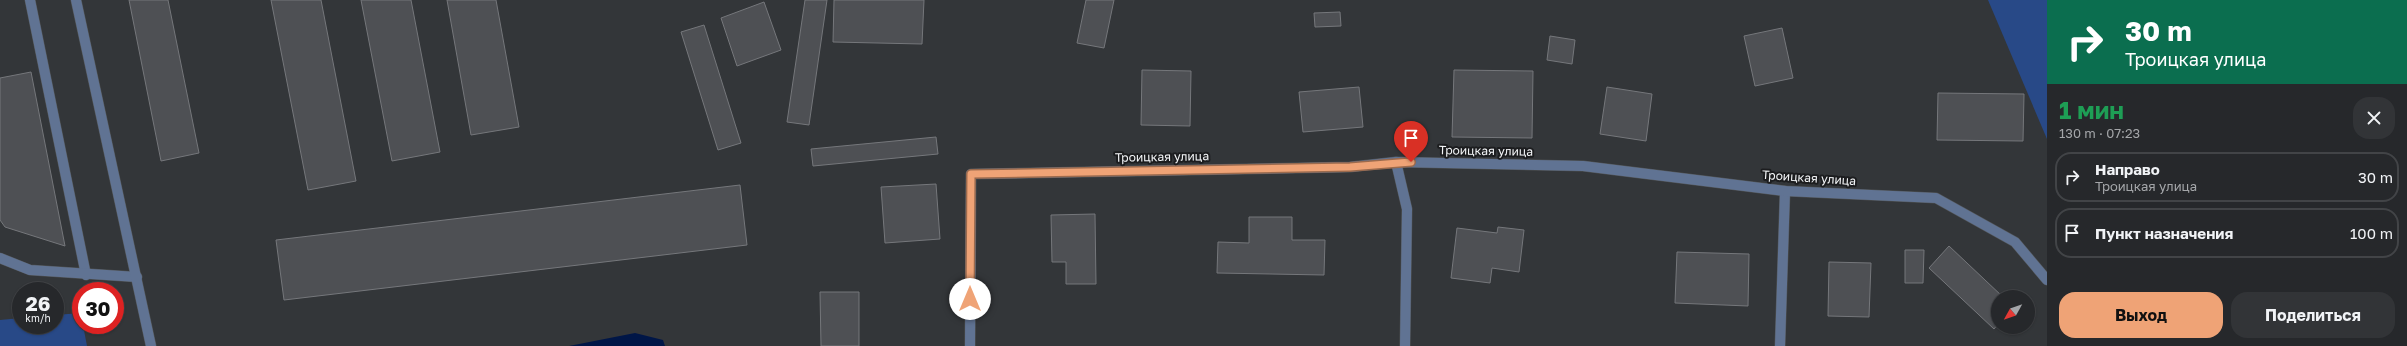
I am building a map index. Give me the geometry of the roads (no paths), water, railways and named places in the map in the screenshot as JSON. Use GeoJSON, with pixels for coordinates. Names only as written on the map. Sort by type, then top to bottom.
{"type":"FeatureCollection","features":[{"type":"Feature","properties":{"kind":"street"},"geometry":{"type":"LineString","coordinates":[[30,0],[86,275]]}},
{"type":"Feature","properties":{"kind":"street"},"geometry":{"type":"LineString","coordinates":[[76,0],[151,346]]}},
{"type":"Feature","properties":{"kind":"street"},"geometry":{"type":"LineString","coordinates":[[1396,162],[1407,209],[1405,346]]}},
{"type":"Feature","properties":{"kind":"street","name":"Троицкая улица"},"geometry":{"type":"LineString","coordinates":[[970,346],[971,174],[1350,167],[1396,162],[1583,166],[1785,191],[1936,198],[2015,242],[2047,280]]}},
{"type":"Feature","properties":{"kind":"street"},"geometry":{"type":"LineString","coordinates":[[1780,346],[1785,191]]}},
{"type":"Feature","properties":{"kind":"street"},"geometry":{"type":"LineString","coordinates":[[0,258],[30,270],[86,275],[137,277]]}}]}
